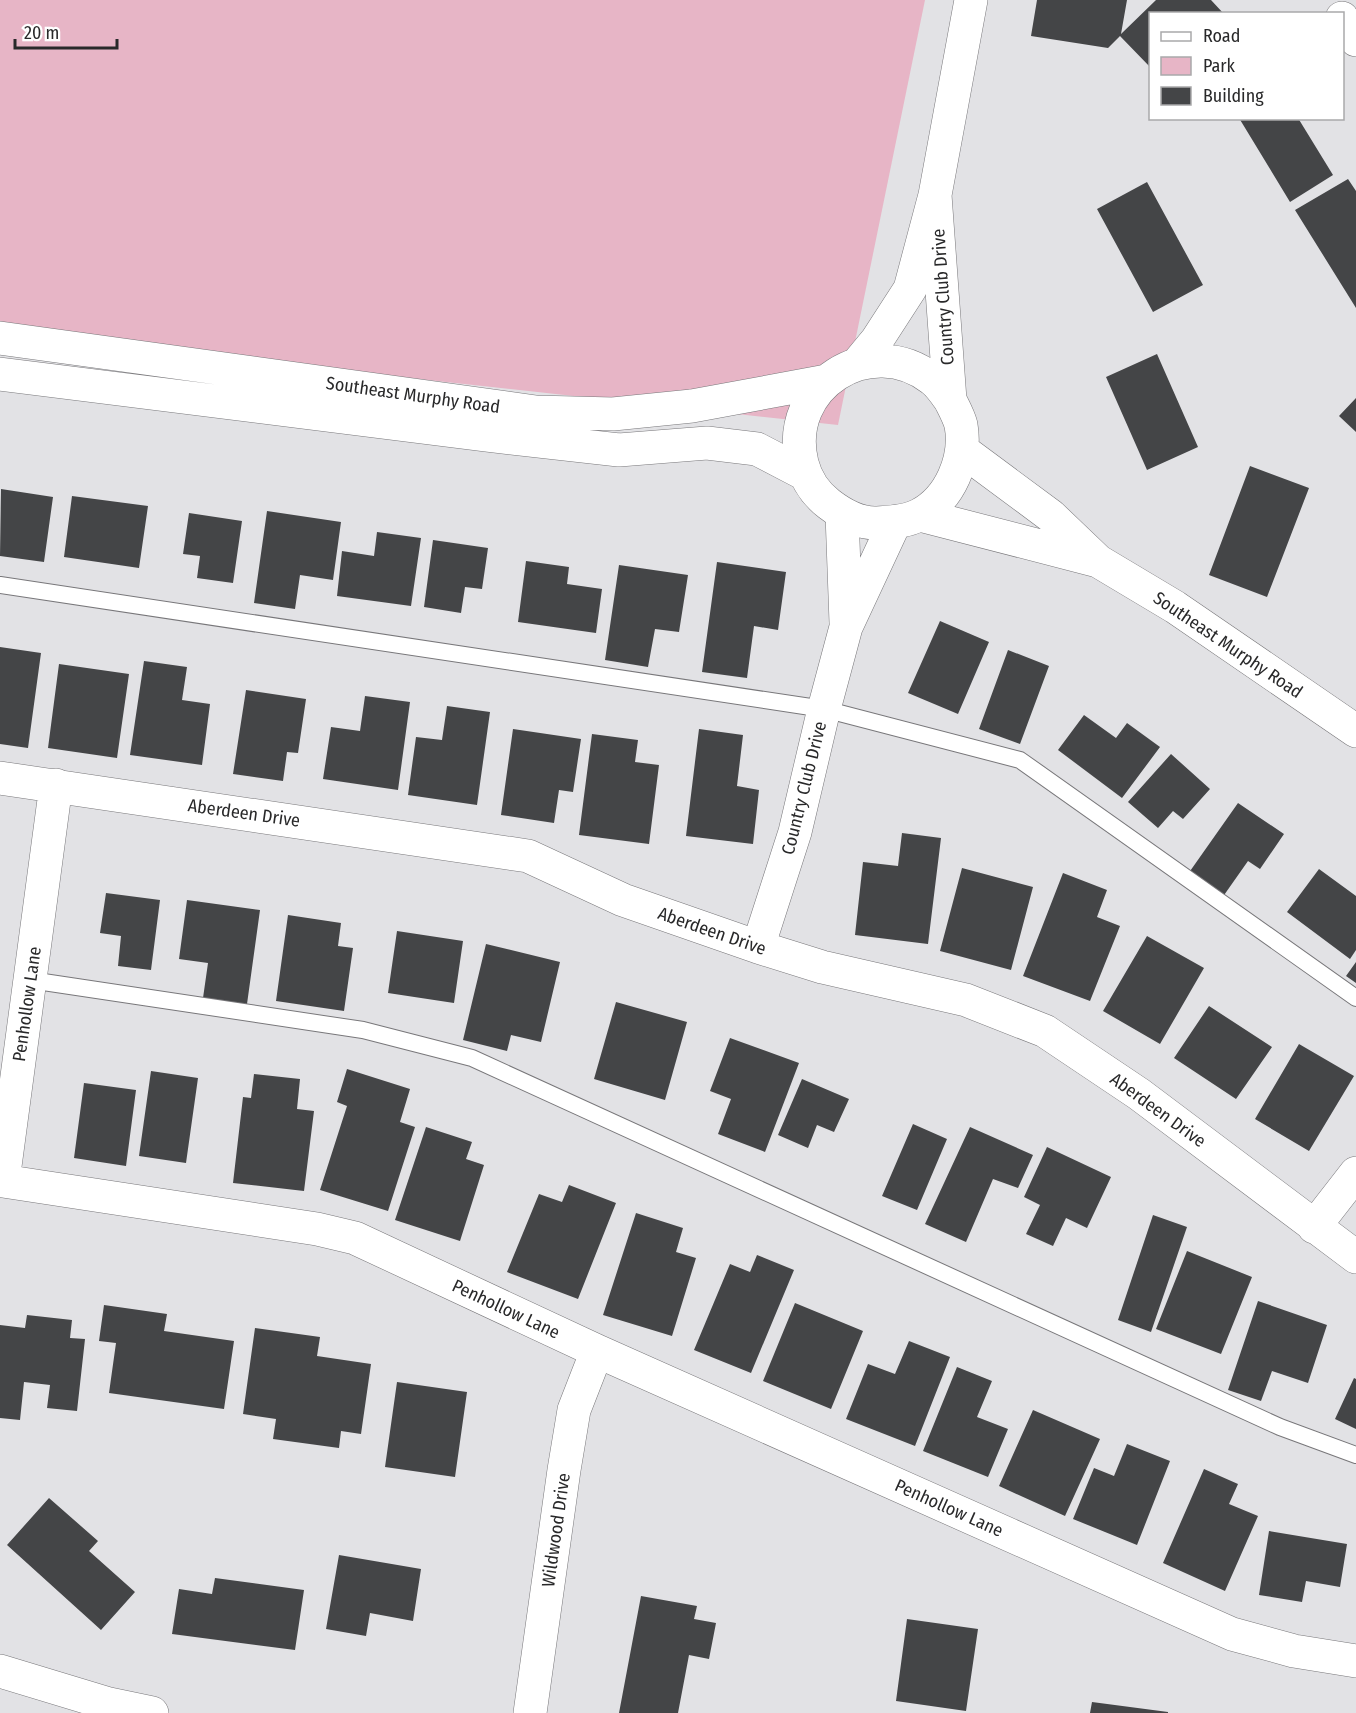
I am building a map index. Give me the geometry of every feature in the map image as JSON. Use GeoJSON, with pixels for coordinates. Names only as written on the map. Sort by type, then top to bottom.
{"type":"FeatureCollection","features":[{"type":"Feature","properties":{"kind":"street","name":"Country Club Drive"},"geometry":{"type":"LineString","coordinates":[[858,363],[877,340],[910,289],[935,195],[971,0]]}},
{"type":"Feature","properties":{"kind":"street"},"geometry":{"type":"LineString","coordinates":[[1344,15],[1356,40]]}},
{"type":"Feature","properties":{"kind":"street","name":"Country Club Drive"},"geometry":{"type":"LineString","coordinates":[[935,195],[950,400]]}},
{"type":"Feature","properties":{"kind":"street","name":"Southeast Murphy Road"},"geometry":{"type":"LineString","coordinates":[[0,338],[536,412],[613,414],[692,406],[827,381]]}},
{"type":"Feature","properties":{"kind":"street"},"geometry":{"type":"LineString","coordinates":[[885,360],[911,366],[934,380],[950,400],[961,424],[962,450],[955,476],[940,498],[907,518],[868,523],[842,514],[820,497],[805,474],[799,447],[802,420],[813,395],[833,375],[858,363],[885,360]]}},
{"type":"Feature","properties":{"kind":"street","name":"Southeast Murphy Road"},"geometry":{"type":"LineString","coordinates":[[0,374],[619,450],[708,442],[757,449],[805,474]]}},
{"type":"Feature","properties":{"kind":"street","name":"Southeast Murphy Road"},"geometry":{"type":"LineString","coordinates":[[962,450],[1051,516],[1098,561],[1175,607],[1356,731]]}},
{"type":"Feature","properties":{"kind":"street","name":"Country Club Drive"},"geometry":{"type":"LineString","coordinates":[[842,514],[846,627]]}},
{"type":"Feature","properties":{"kind":"street","name":"Country Club Drive"},"geometry":{"type":"LineString","coordinates":[[758,947],[795,832],[846,627],[907,518]]}},
{"type":"Feature","properties":{"kind":"street","name":"Southeast Murphy Road"},"geometry":{"type":"LineString","coordinates":[[907,518],[1098,561]]}},
{"type":"Feature","properties":{"kind":"street","name":"Aberdeen Drive"},"geometry":{"type":"LineString","coordinates":[[0,778],[528,856],[623,900],[758,947],[822,967],[966,1000],[1045,1031],[1139,1094],[1356,1257]]}},
{"type":"Feature","properties":{"kind":"street","name":"Penhollow Lane"},"geometry":{"type":"LineString","coordinates":[[56,785],[3,1181],[317,1229],[355,1239],[597,1350],[1232,1634],[1294,1651],[1356,1661]]}},
{"type":"Feature","properties":{"kind":"street"},"geometry":{"type":"LineString","coordinates":[[1314,1227],[1356,1173]]}},
{"type":"Feature","properties":{"kind":"street","name":"Wildwood Drive"},"geometry":{"type":"LineString","coordinates":[[530,1713],[574,1410],[597,1350]]}},
{"type":"Feature","properties":{"kind":"street"},"geometry":{"type":"LineString","coordinates":[[0,1671],[109,1704],[152,1713]]}},
{"type":"Feature","properties":{"kind":"street"},"geometry":{"type":"LineString","coordinates":[[521,1713],[530,1713]]}},
{"type":"Feature","properties":{"kind":"lane"},"geometry":{"type":"LineString","coordinates":[[0,585],[824,709],[1020,760],[1356,998]]}},
{"type":"Feature","properties":{"kind":"lane"},"geometry":{"type":"LineString","coordinates":[[30,980],[363,1030],[472,1058],[1280,1427],[1356,1455]]}},
{"type":"Feature","properties":{"kind":"green space"},"geometry":{"type":"Polygon","coordinates":[[[0,0],[925,0],[838,425],[0,333],[0,0]]]}},
{"type":"Feature","properties":{"kind":"building"},"geometry":{"type":"Polygon","coordinates":[[[1037,0],[1127,0],[1121,34],[1156,0],[1211,0],[1222,12],[1149,12],[1149,66],[1120,36],[1108,48],[1031,36],[1037,0]]]}},
{"type":"Feature","properties":{"kind":"building"},"geometry":{"type":"Polygon","coordinates":[[[1240,120],[1299,120],[1333,175],[1290,202],[1240,120]]]}},
{"type":"Feature","properties":{"kind":"building"},"geometry":{"type":"Polygon","coordinates":[[[1348,179],[1356,191],[1356,308],[1295,210],[1348,179]]]}},
{"type":"Feature","properties":{"kind":"building"},"geometry":{"type":"Polygon","coordinates":[[[1147,182],[1203,285],[1153,312],[1097,209],[1147,182]]]}},
{"type":"Feature","properties":{"kind":"building"},"geometry":{"type":"Polygon","coordinates":[[[1157,354],[1198,447],[1147,470],[1106,377],[1157,354]]]}},
{"type":"Feature","properties":{"kind":"building"},"geometry":{"type":"Polygon","coordinates":[[[1356,398],[1356,432],[1339,416],[1356,398]]]}},
{"type":"Feature","properties":{"kind":"building"},"geometry":{"type":"Polygon","coordinates":[[[1250,466],[1309,488],[1267,597],[1209,575],[1250,466]]]}},
{"type":"Feature","properties":{"kind":"building"},"geometry":{"type":"Polygon","coordinates":[[[1,489],[53,497],[44,562],[0,556],[1,489]]]}},
{"type":"Feature","properties":{"kind":"building"},"geometry":{"type":"Polygon","coordinates":[[[72,496],[148,506],[139,568],[64,557],[72,496]]]}},
{"type":"Feature","properties":{"kind":"building"},"geometry":{"type":"Polygon","coordinates":[[[267,511],[341,522],[333,580],[300,575],[295,609],[254,603],[267,511]]]}},
{"type":"Feature","properties":{"kind":"building"},"geometry":{"type":"Polygon","coordinates":[[[189,513],[242,521],[233,583],[197,578],[200,556],[183,554],[189,513]]]}},
{"type":"Feature","properties":{"kind":"building"},"geometry":{"type":"Polygon","coordinates":[[[377,532],[421,538],[411,606],[337,596],[342,551],[374,556],[377,532]]]}},
{"type":"Feature","properties":{"kind":"building"},"geometry":{"type":"Polygon","coordinates":[[[433,540],[488,548],[482,589],[465,587],[461,613],[424,607],[433,540]]]}},
{"type":"Feature","properties":{"kind":"building"},"geometry":{"type":"Polygon","coordinates":[[[526,561],[569,567],[567,584],[602,589],[596,633],[518,622],[526,561]]]}},
{"type":"Feature","properties":{"kind":"building"},"geometry":{"type":"Polygon","coordinates":[[[717,562],[786,572],[778,630],[754,626],[747,678],[702,672],[717,562]]]}},
{"type":"Feature","properties":{"kind":"building"},"geometry":{"type":"Polygon","coordinates":[[[619,565],[688,575],[679,632],[655,629],[648,667],[605,660],[619,565]]]}},
{"type":"Feature","properties":{"kind":"building"},"geometry":{"type":"Polygon","coordinates":[[[940,621],[989,642],[958,714],[908,693],[940,621]]]}},
{"type":"Feature","properties":{"kind":"building"},"geometry":{"type":"Polygon","coordinates":[[[0,647],[41,653],[28,748],[0,744],[0,647]]]}},
{"type":"Feature","properties":{"kind":"building"},"geometry":{"type":"Polygon","coordinates":[[[1008,650],[1049,666],[1020,744],[979,729],[1008,650]]]}},
{"type":"Feature","properties":{"kind":"building"},"geometry":{"type":"Polygon","coordinates":[[[144,661],[187,667],[182,700],[210,704],[202,765],[130,755],[144,661]]]}},
{"type":"Feature","properties":{"kind":"building"},"geometry":{"type":"Polygon","coordinates":[[[59,664],[129,674],[117,758],[48,748],[59,664]]]}},
{"type":"Feature","properties":{"kind":"building"},"geometry":{"type":"Polygon","coordinates":[[[246,690],[306,699],[298,753],[287,752],[283,781],[233,774],[246,690]]]}},
{"type":"Feature","properties":{"kind":"building"},"geometry":{"type":"Polygon","coordinates":[[[365,696],[410,702],[398,790],[323,779],[331,727],[360,731],[365,696]]]}},
{"type":"Feature","properties":{"kind":"building"},"geometry":{"type":"Polygon","coordinates":[[[447,706],[490,712],[477,805],[408,795],[416,737],[442,740],[447,706]]]}},
{"type":"Feature","properties":{"kind":"building"},"geometry":{"type":"Polygon","coordinates":[[[1084,715],[1116,738],[1127,723],[1160,747],[1122,798],[1058,750],[1084,715]]]}},
{"type":"Feature","properties":{"kind":"building"},"geometry":{"type":"Polygon","coordinates":[[[513,729],[581,739],[573,792],[559,790],[554,823],[501,815],[513,729]]]}},
{"type":"Feature","properties":{"kind":"building"},"geometry":{"type":"Polygon","coordinates":[[[699,729],[743,735],[737,786],[759,790],[753,844],[686,836],[699,729]]]}},
{"type":"Feature","properties":{"kind":"building"},"geometry":{"type":"Polygon","coordinates":[[[592,734],[638,740],[635,762],[659,765],[649,844],[579,835],[592,734]]]}},
{"type":"Feature","properties":{"kind":"building"},"geometry":{"type":"Polygon","coordinates":[[[1171,754],[1210,789],[1183,819],[1173,811],[1158,828],[1128,802],[1171,754]]]}},
{"type":"Feature","properties":{"kind":"building"},"geometry":{"type":"Polygon","coordinates":[[[1238,803],[1284,834],[1260,869],[1248,861],[1222,898],[1188,874],[1238,803]]]}},
{"type":"Feature","properties":{"kind":"building"},"geometry":{"type":"Polygon","coordinates":[[[902,833],[941,838],[928,944],[855,935],[863,862],[898,866],[902,833]]]}},
{"type":"Feature","properties":{"kind":"building"},"geometry":{"type":"Polygon","coordinates":[[[962,868],[1033,887],[1011,970],[940,951],[962,868]]]}},
{"type":"Feature","properties":{"kind":"building"},"geometry":{"type":"Polygon","coordinates":[[[1319,869],[1356,896],[1356,950],[1350,959],[1287,912],[1319,869]]]}},
{"type":"Feature","properties":{"kind":"building"},"geometry":{"type":"Polygon","coordinates":[[[1063,873],[1107,890],[1097,917],[1120,926],[1090,1001],[1023,976],[1063,873]]]}},
{"type":"Feature","properties":{"kind":"building"},"geometry":{"type":"Polygon","coordinates":[[[106,893],[160,900],[151,970],[118,966],[121,936],[100,933],[106,893]]]}},
{"type":"Feature","properties":{"kind":"building"},"geometry":{"type":"Polygon","coordinates":[[[187,900],[260,910],[247,1004],[203,998],[208,963],[179,959],[187,900]]]}},
{"type":"Feature","properties":{"kind":"building"},"geometry":{"type":"Polygon","coordinates":[[[288,915],[341,923],[338,946],[353,948],[344,1011],[276,1001],[288,915]]]}},
{"type":"Feature","properties":{"kind":"building"},"geometry":{"type":"Polygon","coordinates":[[[397,931],[463,941],[454,1003],[388,993],[397,931]]]}},
{"type":"Feature","properties":{"kind":"building"},"geometry":{"type":"Polygon","coordinates":[[[1147,936],[1204,968],[1160,1044],[1103,1011],[1147,936]]]}},
{"type":"Feature","properties":{"kind":"building"},"geometry":{"type":"Polygon","coordinates":[[[486,944],[560,962],[541,1042],[511,1035],[507,1051],[463,1040],[486,944]]]}},
{"type":"Feature","properties":{"kind":"building"},"geometry":{"type":"Polygon","coordinates":[[[1356,962],[1356,983],[1346,976],[1356,962]]]}},
{"type":"Feature","properties":{"kind":"building"},"geometry":{"type":"Polygon","coordinates":[[[616,1002],[687,1022],[665,1100],[594,1079],[616,1002]]]}},
{"type":"Feature","properties":{"kind":"building"},"geometry":{"type":"Polygon","coordinates":[[[1209,1006],[1272,1047],[1236,1099],[1174,1058],[1209,1006]]]}},
{"type":"Feature","properties":{"kind":"building"},"geometry":{"type":"Polygon","coordinates":[[[730,1038],[799,1063],[765,1152],[718,1134],[731,1099],[710,1091],[730,1038]]]}},
{"type":"Feature","properties":{"kind":"building"},"geometry":{"type":"Polygon","coordinates":[[[1299,1044],[1354,1076],[1309,1151],[1255,1119],[1299,1044]]]}},
{"type":"Feature","properties":{"kind":"building"},"geometry":{"type":"Polygon","coordinates":[[[347,1069],[410,1089],[400,1122],[415,1127],[388,1211],[320,1190],[347,1106],[337,1102],[347,1069]]]}},
{"type":"Feature","properties":{"kind":"building"},"geometry":{"type":"Polygon","coordinates":[[[151,1071],[198,1078],[186,1163],[139,1156],[151,1071]]]}},
{"type":"Feature","properties":{"kind":"building"},"geometry":{"type":"Polygon","coordinates":[[[254,1074],[300,1079],[297,1109],[314,1111],[304,1191],[233,1183],[243,1097],[251,1098],[254,1074]]]}},
{"type":"Feature","properties":{"kind":"building"},"geometry":{"type":"Polygon","coordinates":[[[802,1079],[849,1099],[834,1132],[817,1125],[808,1148],[778,1135],[802,1079]]]}},
{"type":"Feature","properties":{"kind":"building"},"geometry":{"type":"Polygon","coordinates":[[[84,1083],[136,1090],[126,1166],[74,1158],[84,1083]]]}},
{"type":"Feature","properties":{"kind":"building"},"geometry":{"type":"Polygon","coordinates":[[[913,1124],[947,1139],[917,1210],[882,1196],[913,1124]]]}},
{"type":"Feature","properties":{"kind":"building"},"geometry":{"type":"Polygon","coordinates":[[[426,1127],[472,1142],[466,1159],[484,1165],[460,1241],[395,1220],[426,1127]]]}},
{"type":"Feature","properties":{"kind":"building"},"geometry":{"type":"Polygon","coordinates":[[[970,1127],[1033,1155],[1018,1188],[993,1179],[966,1242],[925,1224],[970,1127]]]}},
{"type":"Feature","properties":{"kind":"building"},"geometry":{"type":"Polygon","coordinates":[[[1047,1147],[1111,1177],[1087,1228],[1066,1218],[1053,1246],[1026,1234],[1040,1205],[1024,1197],[1047,1147]]]}},
{"type":"Feature","properties":{"kind":"building"},"geometry":{"type":"Polygon","coordinates":[[[569,1185],[616,1203],[578,1299],[507,1272],[539,1194],[562,1202],[569,1185]]]}},
{"type":"Feature","properties":{"kind":"building"},"geometry":{"type":"Polygon","coordinates":[[[636,1213],[683,1228],[676,1252],[696,1258],[672,1336],[603,1315],[636,1213]]]}},
{"type":"Feature","properties":{"kind":"building"},"geometry":{"type":"Polygon","coordinates":[[[1153,1215],[1187,1227],[1151,1332],[1118,1320],[1153,1215]]]}},
{"type":"Feature","properties":{"kind":"building"},"geometry":{"type":"Polygon","coordinates":[[[1187,1251],[1252,1277],[1221,1354],[1156,1329],[1187,1251]]]}},
{"type":"Feature","properties":{"kind":"building"},"geometry":{"type":"Polygon","coordinates":[[[757,1255],[794,1270],[751,1373],[694,1350],[730,1264],[750,1272],[757,1255]]]}},
{"type":"Feature","properties":{"kind":"building"},"geometry":{"type":"Polygon","coordinates":[[[1258,1301],[1327,1325],[1308,1383],[1272,1371],[1261,1401],[1228,1390],[1258,1301]]]}},
{"type":"Feature","properties":{"kind":"building"},"geometry":{"type":"Polygon","coordinates":[[[795,1303],[863,1331],[831,1409],[763,1381],[795,1303]]]}},
{"type":"Feature","properties":{"kind":"building"},"geometry":{"type":"Polygon","coordinates":[[[104,1305],[167,1314],[164,1331],[234,1341],[224,1409],[109,1393],[116,1343],[99,1341],[104,1305]]]}},
{"type":"Feature","properties":{"kind":"building"},"geometry":{"type":"Polygon","coordinates":[[[27,1315],[72,1320],[70,1338],[85,1339],[77,1411],[47,1408],[50,1385],[24,1382],[20,1420],[0,1418],[0,1325],[25,1328],[27,1315]]]}},
{"type":"Feature","properties":{"kind":"building"},"geometry":{"type":"Polygon","coordinates":[[[255,1328],[320,1337],[317,1356],[371,1364],[361,1434],[341,1431],[339,1448],[273,1439],[276,1419],[243,1414],[255,1328]]]}},
{"type":"Feature","properties":{"kind":"building"},"geometry":{"type":"Polygon","coordinates":[[[909,1341],[950,1357],[915,1446],[846,1419],[868,1364],[895,1374],[909,1341]]]}},
{"type":"Feature","properties":{"kind":"building"},"geometry":{"type":"Polygon","coordinates":[[[957,1367],[992,1381],[977,1417],[1008,1429],[988,1477],[923,1451],[957,1367]]]}},
{"type":"Feature","properties":{"kind":"building"},"geometry":{"type":"Polygon","coordinates":[[[1354,1378],[1356,1379],[1356,1429],[1335,1419],[1354,1378]]]}},
{"type":"Feature","properties":{"kind":"building"},"geometry":{"type":"Polygon","coordinates":[[[397,1382],[467,1392],[455,1477],[385,1467],[397,1382]]]}},
{"type":"Feature","properties":{"kind":"building"},"geometry":{"type":"Polygon","coordinates":[[[1033,1410],[1100,1439],[1065,1516],[999,1486],[1033,1410]]]}},
{"type":"Feature","properties":{"kind":"building"},"geometry":{"type":"Polygon","coordinates":[[[1127,1444],[1170,1461],[1137,1545],[1073,1519],[1094,1468],[1114,1476],[1127,1444]]]}},
{"type":"Feature","properties":{"kind":"building"},"geometry":{"type":"Polygon","coordinates":[[[1204,1469],[1238,1484],[1229,1504],[1258,1516],[1225,1591],[1163,1563],[1204,1469]]]}},
{"type":"Feature","properties":{"kind":"building"},"geometry":{"type":"Polygon","coordinates":[[[49,1498],[98,1541],[89,1551],[135,1592],[101,1630],[7,1545],[49,1498]]]}},
{"type":"Feature","properties":{"kind":"building"},"geometry":{"type":"Polygon","coordinates":[[[1269,1531],[1347,1544],[1340,1587],[1306,1581],[1302,1602],[1259,1595],[1269,1531]]]}},
{"type":"Feature","properties":{"kind":"building"},"geometry":{"type":"Polygon","coordinates":[[[339,1555],[421,1569],[413,1621],[370,1613],[366,1636],[326,1629],[339,1555]]]}},
{"type":"Feature","properties":{"kind":"building"},"geometry":{"type":"Polygon","coordinates":[[[215,1578],[304,1590],[295,1650],[172,1634],[179,1589],[212,1594],[215,1578]]]}},
{"type":"Feature","properties":{"kind":"building"},"geometry":{"type":"Polygon","coordinates":[[[641,1596],[697,1606],[694,1619],[716,1623],[709,1659],[689,1655],[678,1713],[619,1713],[641,1596]]]}},
{"type":"Feature","properties":{"kind":"building"},"geometry":{"type":"Polygon","coordinates":[[[907,1619],[978,1629],[966,1711],[896,1701],[907,1619]]]}},
{"type":"Feature","properties":{"kind":"building"},"geometry":{"type":"Polygon","coordinates":[[[1092,1702],[1168,1712],[1168,1713],[1090,1713],[1092,1702]]]}}]}
